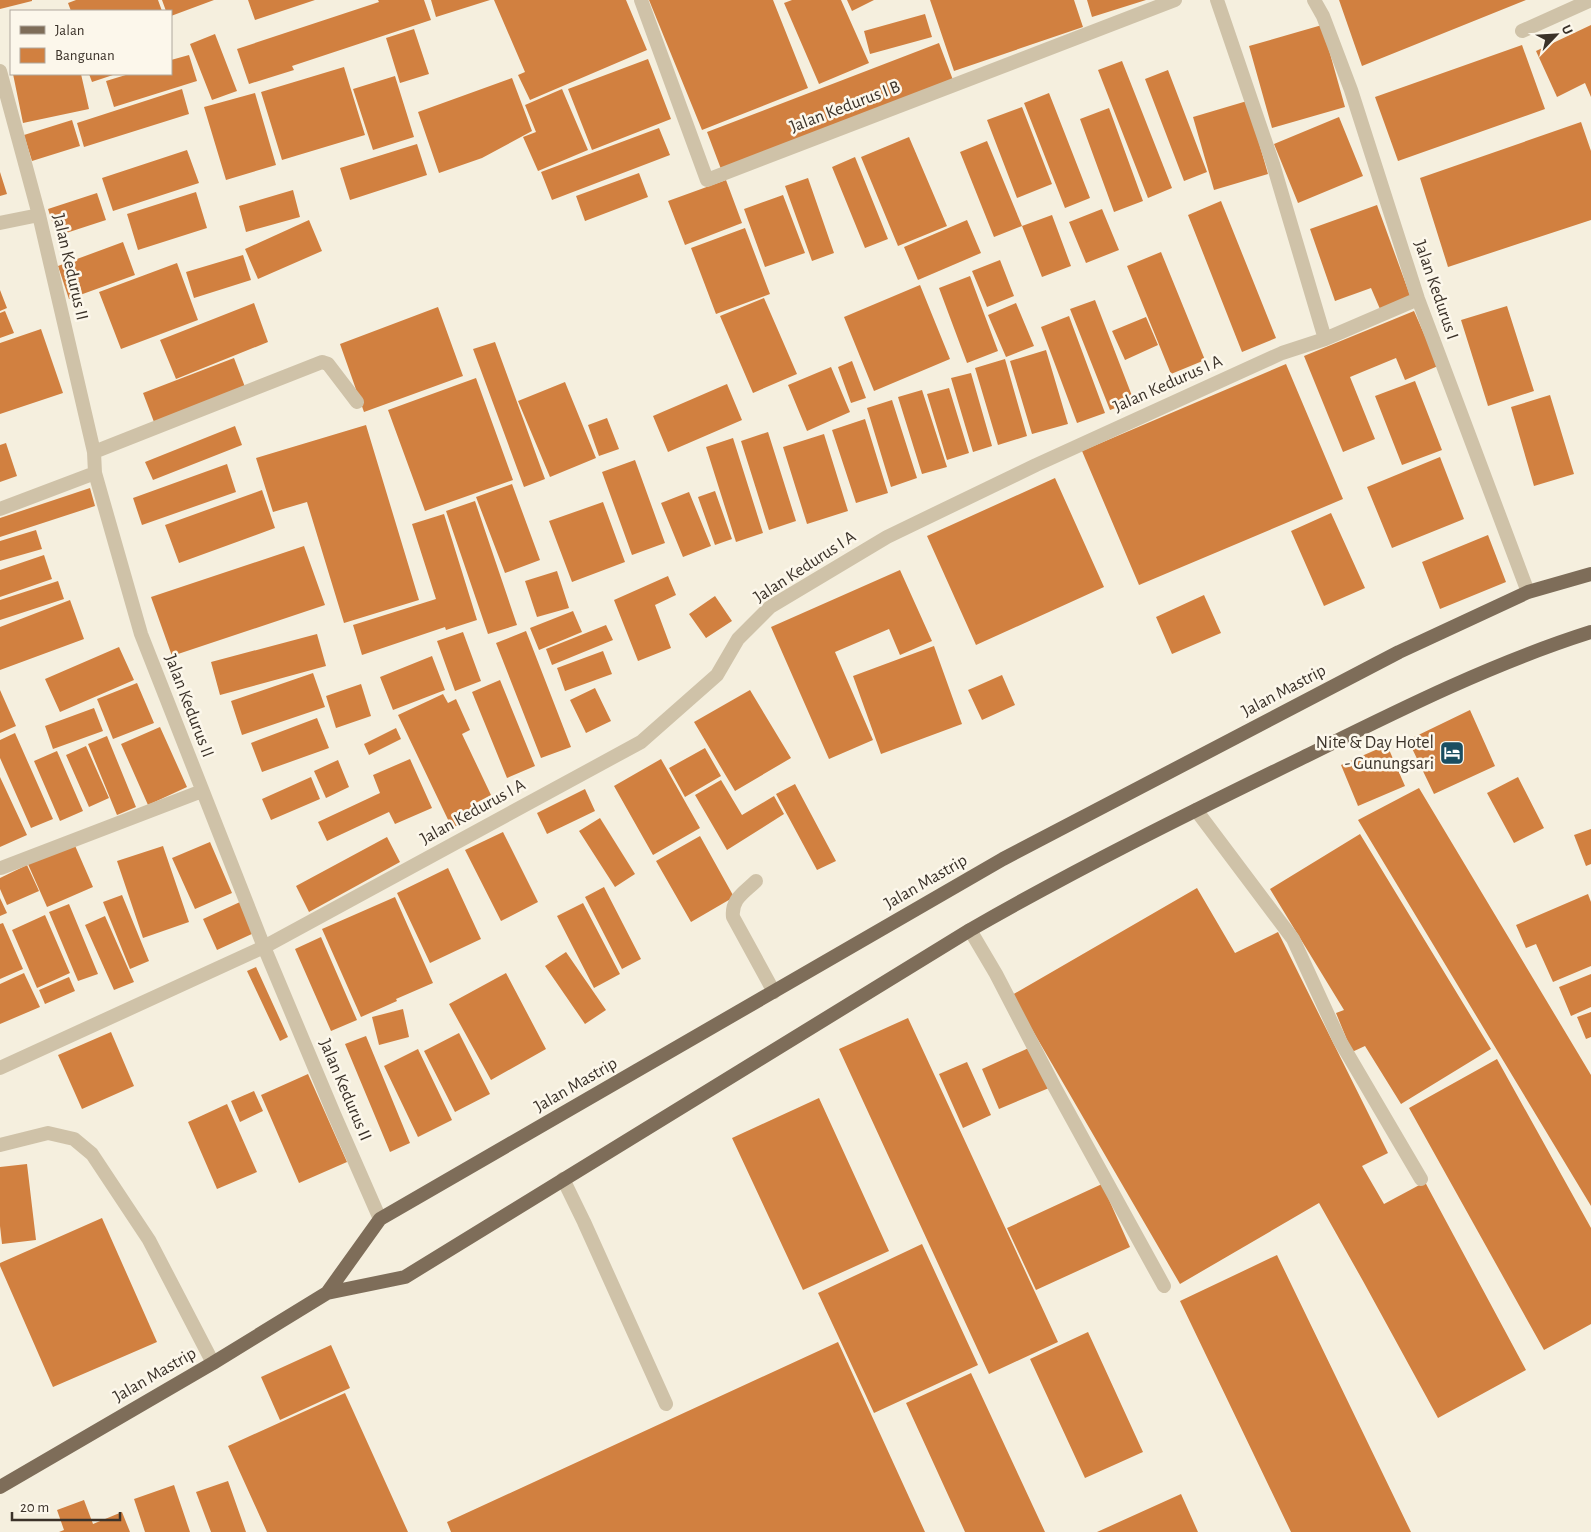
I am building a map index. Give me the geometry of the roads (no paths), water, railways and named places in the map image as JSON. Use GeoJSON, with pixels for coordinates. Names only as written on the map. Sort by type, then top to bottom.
{"type":"FeatureCollection","features":[{"type":"Feature","properties":{"kind":"main road","name":"Jalan Mastrip"},"geometry":{"type":"LineString","coordinates":[[327,1293],[380,1219],[1003,860],[1399,652],[1528,592],[1591,574]]}},
{"type":"Feature","properties":{"kind":"main road","name":"Jalan Mastrip"},"geometry":{"type":"LineString","coordinates":[[0,1487],[213,1363],[327,1293],[405,1277],[970,930],[1037,891],[1196,810],[1428,696],[1554,644],[1591,632]]}},
{"type":"Feature","properties":{"kind":"street","name":"Jalan Kedurus I B"},"geometry":{"type":"LineString","coordinates":[[641,0],[707,180],[1175,0]]}},
{"type":"Feature","properties":{"kind":"street"},"geometry":{"type":"LineString","coordinates":[[1217,0],[1273,164],[1326,339]]}},
{"type":"Feature","properties":{"kind":"street","name":"Jalan Kedurus I"},"geometry":{"type":"LineString","coordinates":[[1314,0],[1323,16],[1351,90],[1418,298],[1528,592]]}},
{"type":"Feature","properties":{"kind":"street"},"geometry":{"type":"LineString","coordinates":[[1522,31],[1591,0]]}},
{"type":"Feature","properties":{"kind":"street","name":"Jalan Kedurus II"},"geometry":{"type":"LineString","coordinates":[[0,71],[39,215],[94,452],[95,473],[141,634],[264,948],[380,1219]]}},
{"type":"Feature","properties":{"kind":"street"},"geometry":{"type":"LineString","coordinates":[[0,224],[39,215]]}},
{"type":"Feature","properties":{"kind":"street","name":"Jalan Kedurus I A"},"geometry":{"type":"LineString","coordinates":[[264,948],[641,742],[716,675],[738,639],[770,607],[887,537],[1036,465],[1282,353],[1326,339],[1418,298]]}},
{"type":"Feature","properties":{"kind":"street"},"geometry":{"type":"LineString","coordinates":[[94,452],[322,362],[328,364],[356,402]]}},
{"type":"Feature","properties":{"kind":"street"},"geometry":{"type":"LineString","coordinates":[[0,509],[95,473]]}},
{"type":"Feature","properties":{"kind":"street"},"geometry":{"type":"LineString","coordinates":[[1,868],[202,791]]}},
{"type":"Feature","properties":{"kind":"street"},"geometry":{"type":"LineString","coordinates":[[1196,810],[1292,939],[1340,1041],[1421,1179]]}},
{"type":"Feature","properties":{"kind":"street"},"geometry":{"type":"LineString","coordinates":[[756,881],[734,903],[732,917],[774,992]]}},
{"type":"Feature","properties":{"kind":"street"},"geometry":{"type":"LineString","coordinates":[[970,930],[996,974],[1059,1095],[1164,1286]]}},
{"type":"Feature","properties":{"kind":"street"},"geometry":{"type":"LineString","coordinates":[[0,1068],[264,948]]}},
{"type":"Feature","properties":{"kind":"street"},"geometry":{"type":"LineString","coordinates":[[0,1145],[48,1133],[74,1139],[92,1154],[149,1240],[213,1363]]}},
{"type":"Feature","properties":{"kind":"street"},"geometry":{"type":"LineString","coordinates":[[563,1180],[584,1222],[666,1404]]}},
{"type":"Feature","properties":{"kind":"place","name":"Nite & Day Hotel - Gunungsari"},"geometry":{"type":"Point","coordinates":[1452,753]}}]}
